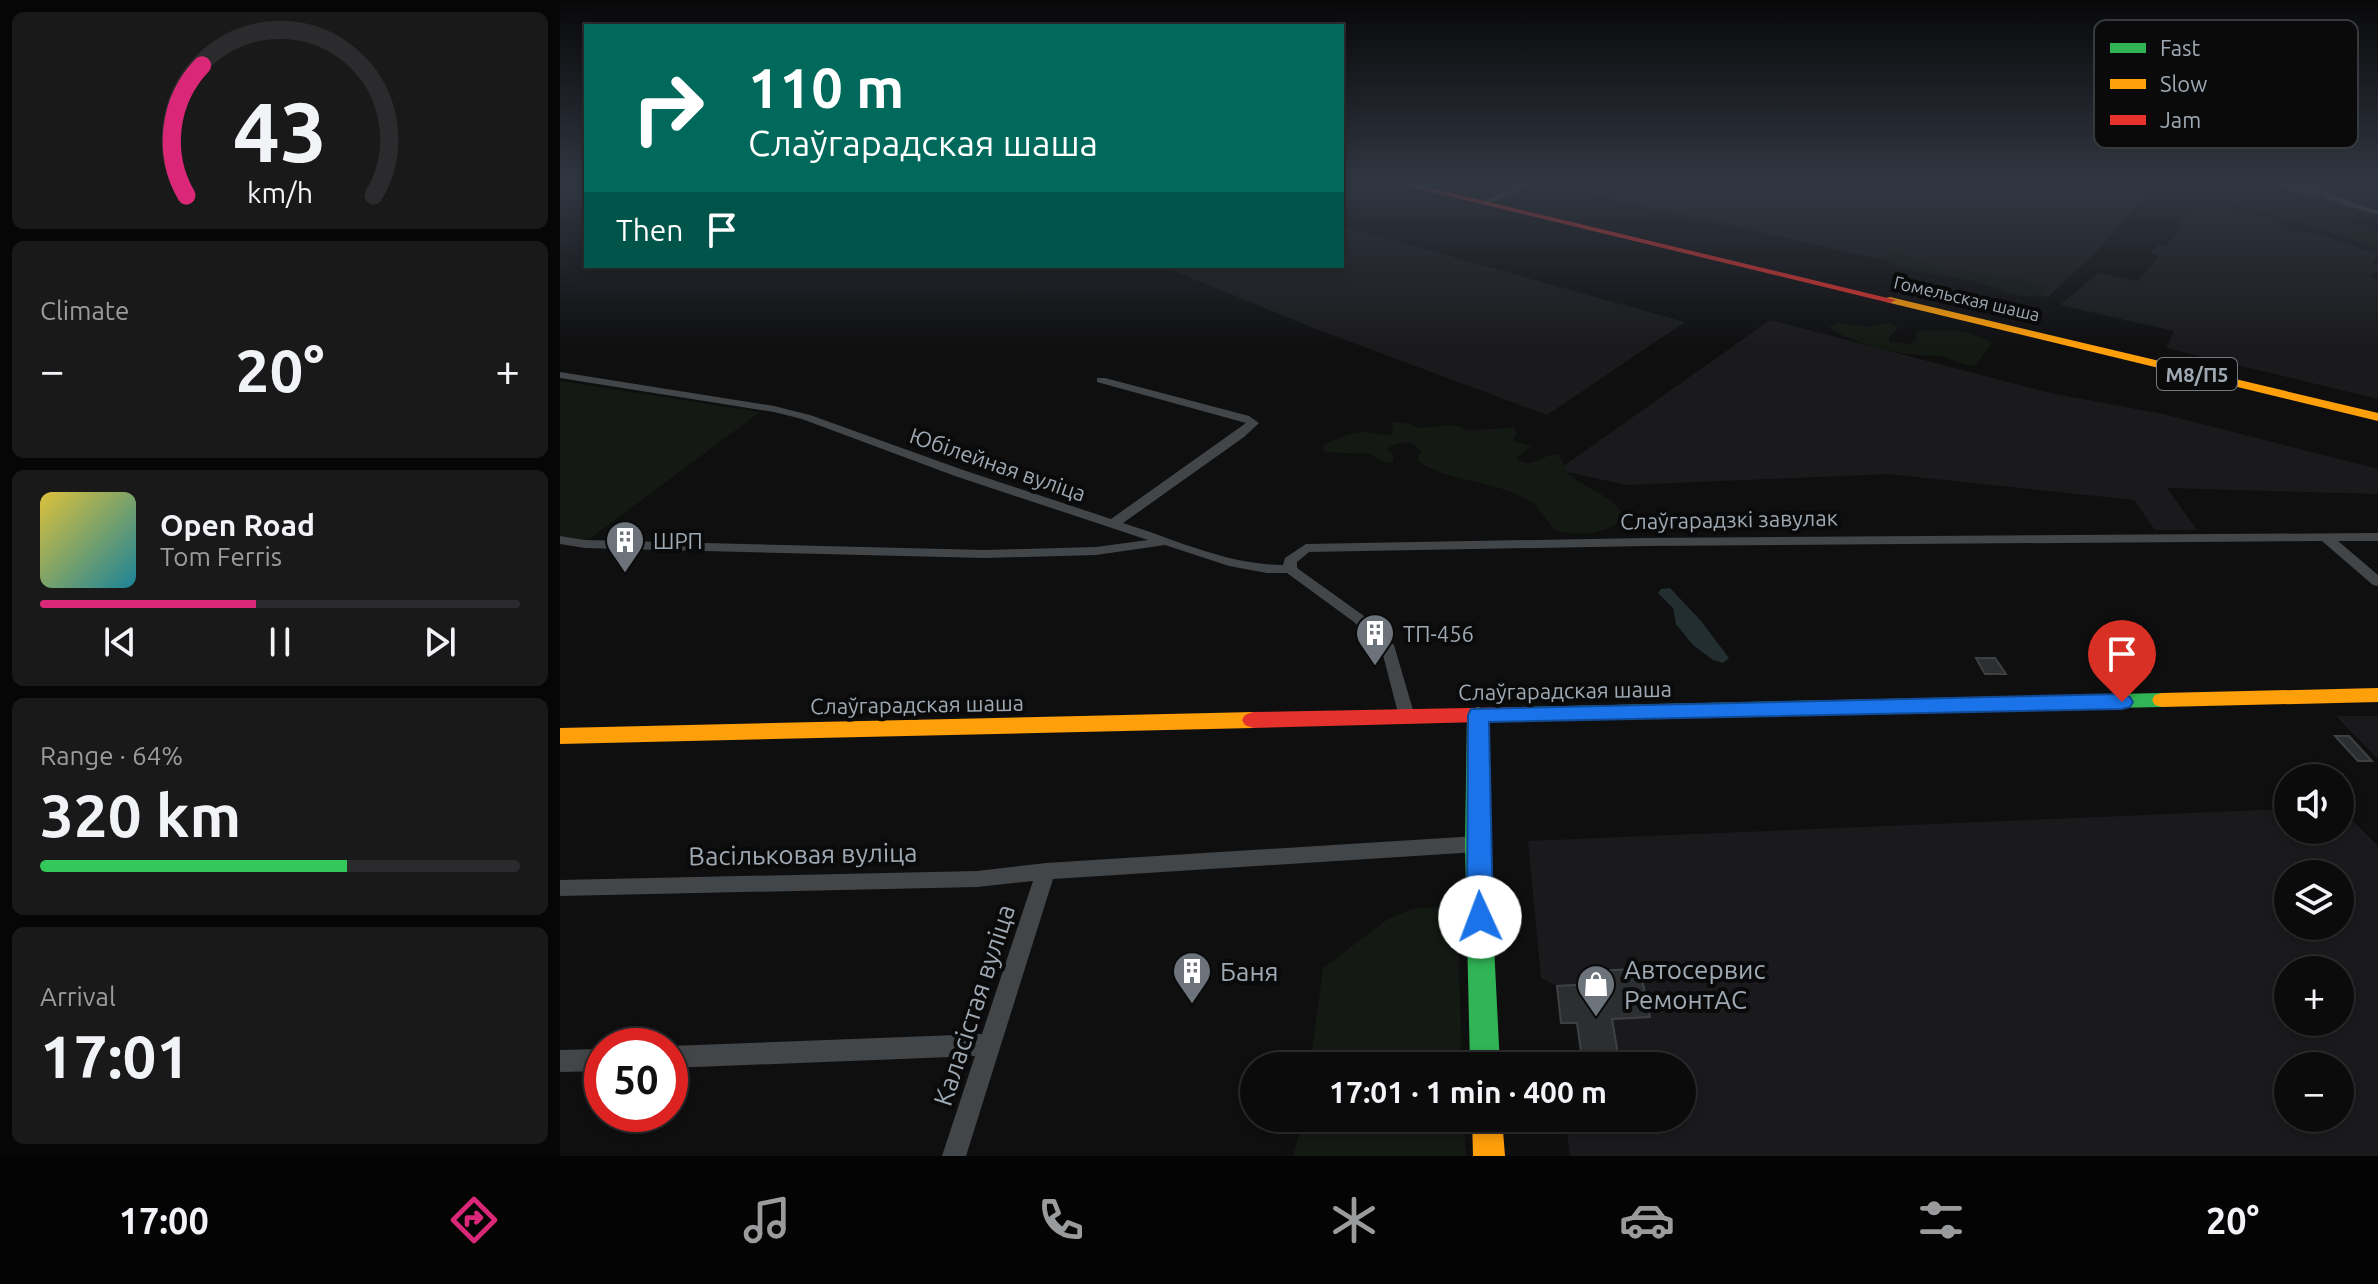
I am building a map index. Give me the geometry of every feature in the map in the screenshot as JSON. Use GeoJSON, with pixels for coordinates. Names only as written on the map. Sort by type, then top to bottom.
{"type":"FeatureCollection","features":[{"type":"Feature","properties":{"kind":"main road","name":"Гомельская шаша"},"geometry":{"type":"LineString","coordinates":[[1633,239],[2378,417]]}},
{"type":"Feature","properties":{"kind":"main road","name":"Слаўгарадская шаша"},"geometry":{"type":"LineString","coordinates":[[560,736],[2378,695]]}},
{"type":"Feature","properties":{"kind":"main road"},"geometry":{"type":"LineString","coordinates":[[1478,715],[1477,844],[1484,1052]]}},
{"type":"Feature","properties":{"kind":"main road"},"geometry":{"type":"LineString","coordinates":[[1488,1132],[1489,1156]]}},
{"type":"Feature","properties":{"kind":"street","name":"Юбілейная вуліца"},"geometry":{"type":"LineString","coordinates":[[560,375],[774,409],[806,417],[871,442],[1229,562],[1267,569],[1290,569]]}},
{"type":"Feature","properties":{"kind":"street"},"geometry":{"type":"LineString","coordinates":[[1101,380],[1245,418],[1253,423],[1112,524]]}},
{"type":"Feature","properties":{"kind":"street"},"geometry":{"type":"LineString","coordinates":[[2325,537],[2378,582]]}},
{"type":"Feature","properties":{"kind":"street","name":"Слаўгарадзкі завулак"},"geometry":{"type":"LineString","coordinates":[[1290,569],[1290,561],[1306,548],[1644,542],[2378,537]]}},
{"type":"Feature","properties":{"kind":"street"},"geometry":{"type":"LineString","coordinates":[[560,540],[585,544],[985,554],[1096,551],[1165,541]]}},
{"type":"Feature","properties":{"kind":"street"},"geometry":{"type":"LineString","coordinates":[[1290,569],[1359,619],[1389,649],[1407,717]]}},
{"type":"Feature","properties":{"kind":"street","name":"Васільковая вуліца"},"geometry":{"type":"LineString","coordinates":[[560,888],[977,879],[1046,871],[1477,844]]}},
{"type":"Feature","properties":{"kind":"street","name":"Каласістая вуліца"},"geometry":{"type":"LineString","coordinates":[[954,1156],[1046,871]]}},
{"type":"Feature","properties":{"kind":"street"},"geometry":{"type":"LineString","coordinates":[[688,1056],[990,1045]]}},
{"type":"Feature","properties":{"kind":"street"},"geometry":{"type":"LineString","coordinates":[[560,1061],[584,1060]]}},
{"type":"Feature","properties":{"kind":"shaded area"},"geometry":{"type":"Polygon","coordinates":[[[1344,239],[1388,239],[1685,322],[1547,415],[1316,329],[1166,268],[1344,268],[1344,239]]]}},
{"type":"Feature","properties":{"kind":"shaded area"},"geometry":{"type":"Polygon","coordinates":[[[1789,239],[2108,239],[2048,297],[1789,239]]]}},
{"type":"Feature","properties":{"kind":"shaded area"},"geometry":{"type":"Polygon","coordinates":[[[2172,239],[2331,239],[2378,254],[2373,264],[2378,266],[2378,272],[2373,272],[2370,277],[2378,280],[2378,399],[2166,348],[2174,331],[2060,305],[2098,273],[2138,281],[2159,256],[2150,253],[2157,245],[2166,246],[2172,239]]]}},
{"type":"Feature","properties":{"kind":"shaded area"},"geometry":{"type":"Polygon","coordinates":[[[2351,239],[2378,239],[2378,247],[2351,239]]]}},
{"type":"Feature","properties":{"kind":"shaded area"},"geometry":{"type":"Polygon","coordinates":[[[1894,252],[1942,268],[2022,278],[2046,289],[2044,293],[2020,296],[1884,261],[1886,255],[1894,252]]]}},
{"type":"Feature","properties":{"kind":"shaded area"},"geometry":{"type":"Polygon","coordinates":[[[1770,320],[2050,393],[2163,414],[2378,469],[2378,494],[2167,488],[2197,530],[2155,530],[2134,500],[1888,474],[1627,485],[1558,470],[1770,320]]]}},
{"type":"Feature","properties":{"kind":"shaded area"},"geometry":{"type":"Polygon","coordinates":[[[1839,323],[1869,327],[1890,323],[1898,328],[1889,341],[1910,344],[1916,339],[1916,332],[1945,330],[1964,332],[1992,343],[1975,366],[1970,366],[1945,357],[1872,347],[1829,327],[1839,323]]]}},
{"type":"Feature","properties":{"kind":"shaded area"},"geometry":{"type":"Polygon","coordinates":[[[560,381],[760,412],[588,540],[560,536],[560,381]]]}},
{"type":"Feature","properties":{"kind":"shaded area"},"geometry":{"type":"Polygon","coordinates":[[[1393,422],[1420,428],[1455,425],[1468,430],[1514,428],[1517,434],[1512,441],[1531,446],[1516,458],[1527,463],[1558,454],[1571,476],[1621,510],[1616,525],[1586,533],[1555,531],[1534,505],[1518,495],[1444,474],[1417,461],[1421,451],[1411,442],[1387,449],[1393,454],[1393,461],[1386,463],[1370,454],[1324,452],[1322,446],[1348,435],[1366,432],[1392,434],[1393,422]]]}},
{"type":"Feature","properties":{"kind":"shaded area"},"geometry":{"type":"Polygon","coordinates":[[[1670,588],[1701,621],[1729,658],[1723,663],[1713,660],[1693,645],[1676,624],[1673,608],[1658,593],[1661,589],[1670,588]]]}},
{"type":"Feature","properties":{"kind":"shaded area"},"geometry":{"type":"Polygon","coordinates":[[[2336,716],[2378,716],[2378,759],[2336,716]]]}},
{"type":"Feature","properties":{"kind":"shaded area"},"geometry":{"type":"Polygon","coordinates":[[[2274,810],[2274,844],[2354,844],[2354,822],[2378,846],[2378,1156],[1570,1156],[1567,1132],[1696,1132],[1696,1052],[1581,1052],[1577,1023],[1561,1023],[1557,986],[1541,978],[1528,841],[2274,810]]]}},
{"type":"Feature","properties":{"kind":"shaded area"},"geometry":{"type":"Polygon","coordinates":[[[1457,905],[1462,1052],[1312,1052],[1323,968],[1388,919],[1412,909],[1457,905]]]}},
{"type":"Feature","properties":{"kind":"shaded area"},"geometry":{"type":"Polygon","coordinates":[[[1299,1132],[1465,1132],[1466,1156],[1293,1156],[1299,1132]]]}},
{"type":"Feature","properties":{"kind":"building"},"geometry":{"type":"Polygon","coordinates":[[[1976,658],[1995,658],[2006,674],[1985,674],[1976,658]]]}},
{"type":"Feature","properties":{"kind":"building"},"geometry":{"type":"Polygon","coordinates":[[[2335,736],[2349,736],[2372,761],[2358,761],[2335,736]]]}},
{"type":"Feature","properties":{"kind":"building","name":"Автосервис РемонтАС"},"geometry":{"type":"Polygon","coordinates":[[[1640,969],[1650,1017],[1612,1019],[1618,1052],[1581,1052],[1577,1023],[1561,1023],[1557,986],[1592,984],[1590,971],[1640,969]]]}},
{"type":"Feature","properties":{"kind":"traffic: fast"},"geometry":{"type":"LineString","coordinates":[[1520,714],[2162,700]]}},
{"type":"Feature","properties":{"kind":"traffic: fast"},"geometry":{"type":"LineString","coordinates":[[1478,715],[1477,844],[1484,1052]]}},
{"type":"Feature","properties":{"kind":"traffic: slow"},"geometry":{"type":"LineString","coordinates":[[1890,300],[2378,417]]}},
{"type":"Feature","properties":{"kind":"traffic: slow"},"geometry":{"type":"LineString","coordinates":[[2162,700],[2378,695]]}},
{"type":"Feature","properties":{"kind":"traffic: slow"},"geometry":{"type":"LineString","coordinates":[[560,736],[1253,720]]}},
{"type":"Feature","properties":{"kind":"traffic: slow"},"geometry":{"type":"LineString","coordinates":[[1488,1132],[1489,1156]]}},
{"type":"Feature","properties":{"kind":"traffic: jam"},"geometry":{"type":"LineString","coordinates":[[1634,239],[1890,300]]}},
{"type":"Feature","properties":{"kind":"traffic: jam"},"geometry":{"type":"LineString","coordinates":[[1253,720],[1520,714]]}},
{"type":"Feature","properties":{"kind":"place","name":"ШРП"},"geometry":{"type":"Point","coordinates":[625,574]}},
{"type":"Feature","properties":{"kind":"place","name":"ТП-456"},"geometry":{"type":"Point","coordinates":[1375,667]}},
{"type":"Feature","properties":{"kind":"place","name":"Баня"},"geometry":{"type":"Point","coordinates":[1192,1005]}},
{"type":"Feature","properties":{"kind":"place","name":"Автосервис РемонтАС"},"geometry":{"type":"Point","coordinates":[1596,1018]}},
{"type":"Feature","properties":{"kind":"route"},"geometry":{"type":"LineString","coordinates":[[1480,917],[1478,715],[2122,702]]}}]}
